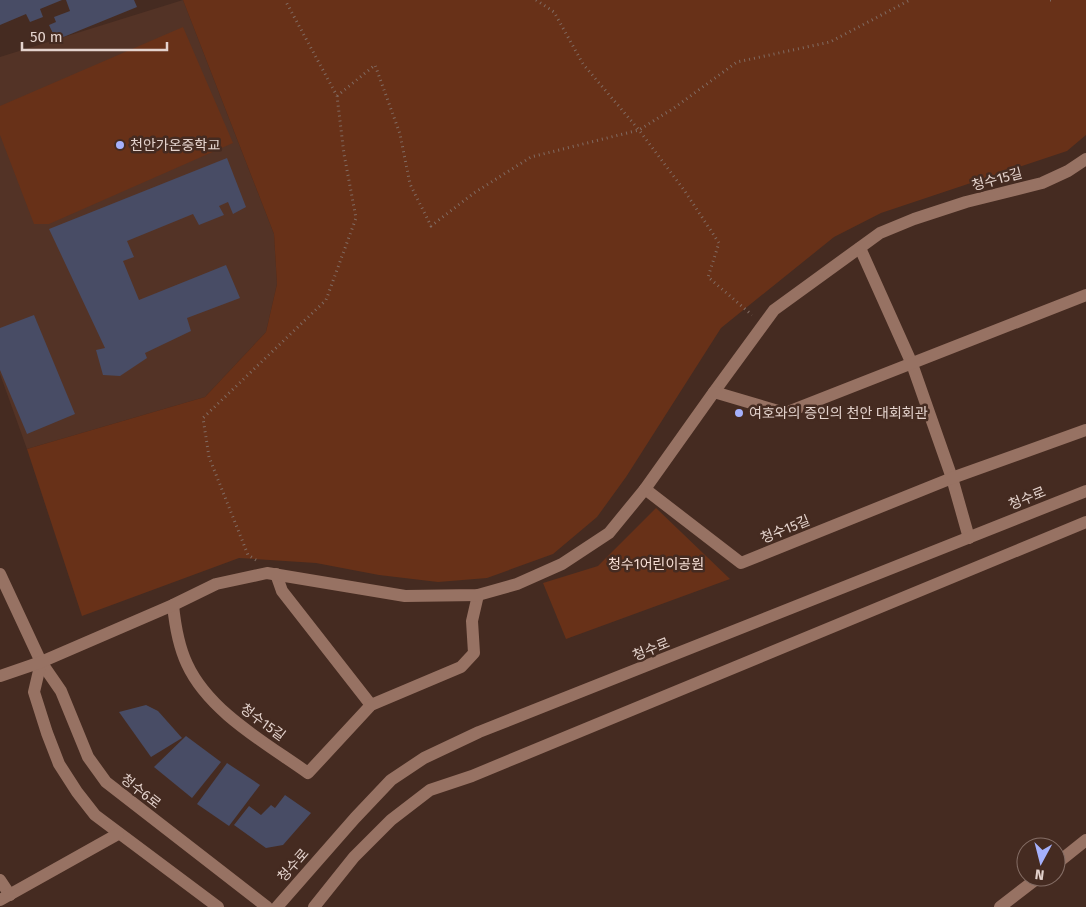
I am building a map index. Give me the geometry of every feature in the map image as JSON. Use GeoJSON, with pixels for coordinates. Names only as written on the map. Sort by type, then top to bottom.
{"type":"FeatureCollection","features":[{"type":"Feature","properties":{"kind":"street","name":"청수15길"},"geometry":{"type":"LineString","coordinates":[[0,676],[41,662],[173,605],[216,584],[267,572],[405,596],[478,594],[517,584],[562,564],[609,533],[644,489],[774,310],[880,233],[914,219],[966,202],[1042,183],[1068,171],[1086,159]]}},
{"type":"Feature","properties":{"kind":"street"},"geometry":{"type":"LineString","coordinates":[[860,248],[912,364],[952,478],[969,538]]}},
{"type":"Feature","properties":{"kind":"street"},"geometry":{"type":"LineString","coordinates":[[714,392],[784,413],[1086,295]]}},
{"type":"Feature","properties":{"kind":"street","name":"청수15길"},"geometry":{"type":"LineString","coordinates":[[644,489],[741,563],[952,478],[1086,430]]}},
{"type":"Feature","properties":{"kind":"street","name":"청수로"},"geometry":{"type":"LineString","coordinates":[[277,907],[391,780],[424,758],[479,732],[1086,491]]}},
{"type":"Feature","properties":{"kind":"street"},"geometry":{"type":"LineString","coordinates":[[314,907],[354,857],[391,820],[430,790],[481,772],[1086,522]]}},
{"type":"Feature","properties":{"kind":"street","name":"청수6로"},"geometry":{"type":"LineString","coordinates":[[0,574],[41,662],[61,692],[88,758],[106,782],[267,907]]}},
{"type":"Feature","properties":{"kind":"street"},"geometry":{"type":"LineString","coordinates":[[276,574],[282,591],[371,705]]}},
{"type":"Feature","properties":{"kind":"street","name":"청수15길"},"geometry":{"type":"LineString","coordinates":[[173,605],[175,626],[187,664],[202,688],[228,716],[308,773],[371,705],[461,667],[469,660],[474,653],[472,621],[478,594]]}},
{"type":"Feature","properties":{"kind":"street"},"geometry":{"type":"LineString","coordinates":[[41,662],[34,692],[59,764],[77,792],[95,815],[118,834],[218,907]]}},
{"type":"Feature","properties":{"kind":"street"},"geometry":{"type":"LineString","coordinates":[[0,880],[5,897],[118,834]]}},
{"type":"Feature","properties":{"kind":"street"},"geometry":{"type":"LineString","coordinates":[[1066,856],[1086,840]]}},
{"type":"Feature","properties":{"kind":"street"},"geometry":{"type":"LineString","coordinates":[[1000,907],[1026,887]]}},
{"type":"Feature","properties":{"kind":"path"},"geometry":{"type":"LineString","coordinates":[[276,574],[248,555],[209,456],[203,418],[326,300],[356,218],[344,154],[337,96],[285,0]]}},
{"type":"Feature","properties":{"kind":"path"},"geometry":{"type":"LineString","coordinates":[[536,0],[554,12],[583,64],[638,130],[684,190],[719,244],[708,277],[758,320]]}},
{"type":"Feature","properties":{"kind":"path"},"geometry":{"type":"LineString","coordinates":[[337,96],[375,65],[400,134],[410,184],[431,226],[474,193],[531,156],[638,130],[674,108],[737,62],[830,42],[910,0]]}},
{"type":"Feature","properties":{"kind":"shaded area","name":"천안가온중학교"},"geometry":{"type":"Polygon","coordinates":[[[183,0],[274,234],[277,284],[266,332],[205,397],[27,449],[0,374],[0,57],[183,0]]]}},
{"type":"Feature","properties":{"kind":"green space"},"geometry":{"type":"Polygon","coordinates":[[[183,0],[1086,0],[1086,135],[1067,151],[881,213],[834,237],[721,328],[626,477],[597,517],[553,554],[487,578],[438,582],[379,575],[316,563],[239,558],[82,616],[27,449],[205,397],[266,332],[277,284],[274,234],[183,0]]]}},
{"type":"Feature","properties":{"kind":"green space"},"geometry":{"type":"Polygon","coordinates":[[[183,27],[233,143],[49,224],[34,224],[0,135],[0,106],[183,27]]]}},
{"type":"Feature","properties":{"kind":"green space","name":"청수1어린이공원"},"geometry":{"type":"Polygon","coordinates":[[[656,508],[730,579],[566,639],[543,583],[598,566],[656,508]]]}},
{"type":"Feature","properties":{"kind":"building"},"geometry":{"type":"Polygon","coordinates":[[[0,0],[62,0],[40,9],[43,17],[30,22],[26,14],[0,25],[0,0]]]}},
{"type":"Feature","properties":{"kind":"building"},"geometry":{"type":"Polygon","coordinates":[[[66,0],[134,0],[137,7],[56,40],[49,25],[56,22],[54,17],[70,11],[66,0]]]}},
{"type":"Feature","properties":{"kind":"building"},"geometry":{"type":"Polygon","coordinates":[[[227,158],[246,207],[233,214],[228,202],[219,206],[224,215],[199,225],[193,214],[127,241],[134,257],[123,261],[139,300],[226,265],[240,298],[187,318],[191,331],[145,353],[147,358],[120,376],[103,375],[96,350],[105,348],[49,229],[227,158]]]}},
{"type":"Feature","properties":{"kind":"building"},"geometry":{"type":"Polygon","coordinates":[[[34,315],[75,414],[27,434],[0,370],[0,328],[34,315]]]}},
{"type":"Feature","properties":{"kind":"building"},"geometry":{"type":"Polygon","coordinates":[[[146,705],[158,711],[182,738],[151,757],[119,712],[146,705]]]}},
{"type":"Feature","properties":{"kind":"building"},"geometry":{"type":"Polygon","coordinates":[[[186,736],[221,762],[192,798],[154,767],[186,736]]]}},
{"type":"Feature","properties":{"kind":"building"},"geometry":{"type":"Polygon","coordinates":[[[227,763],[260,785],[229,826],[197,804],[227,763]]]}},
{"type":"Feature","properties":{"kind":"building"},"geometry":{"type":"Polygon","coordinates":[[[285,795],[311,813],[283,845],[266,848],[234,825],[249,806],[261,815],[271,805],[275,808],[285,795]]]}},
{"type":"Feature","properties":{"kind":"place","name":"천안가온중학교"},"geometry":{"type":"Point","coordinates":[120,145]}},
{"type":"Feature","properties":{"kind":"place","name":"여호와의 증인의 천안 대회회관"},"geometry":{"type":"Point","coordinates":[739,413]}}]}
